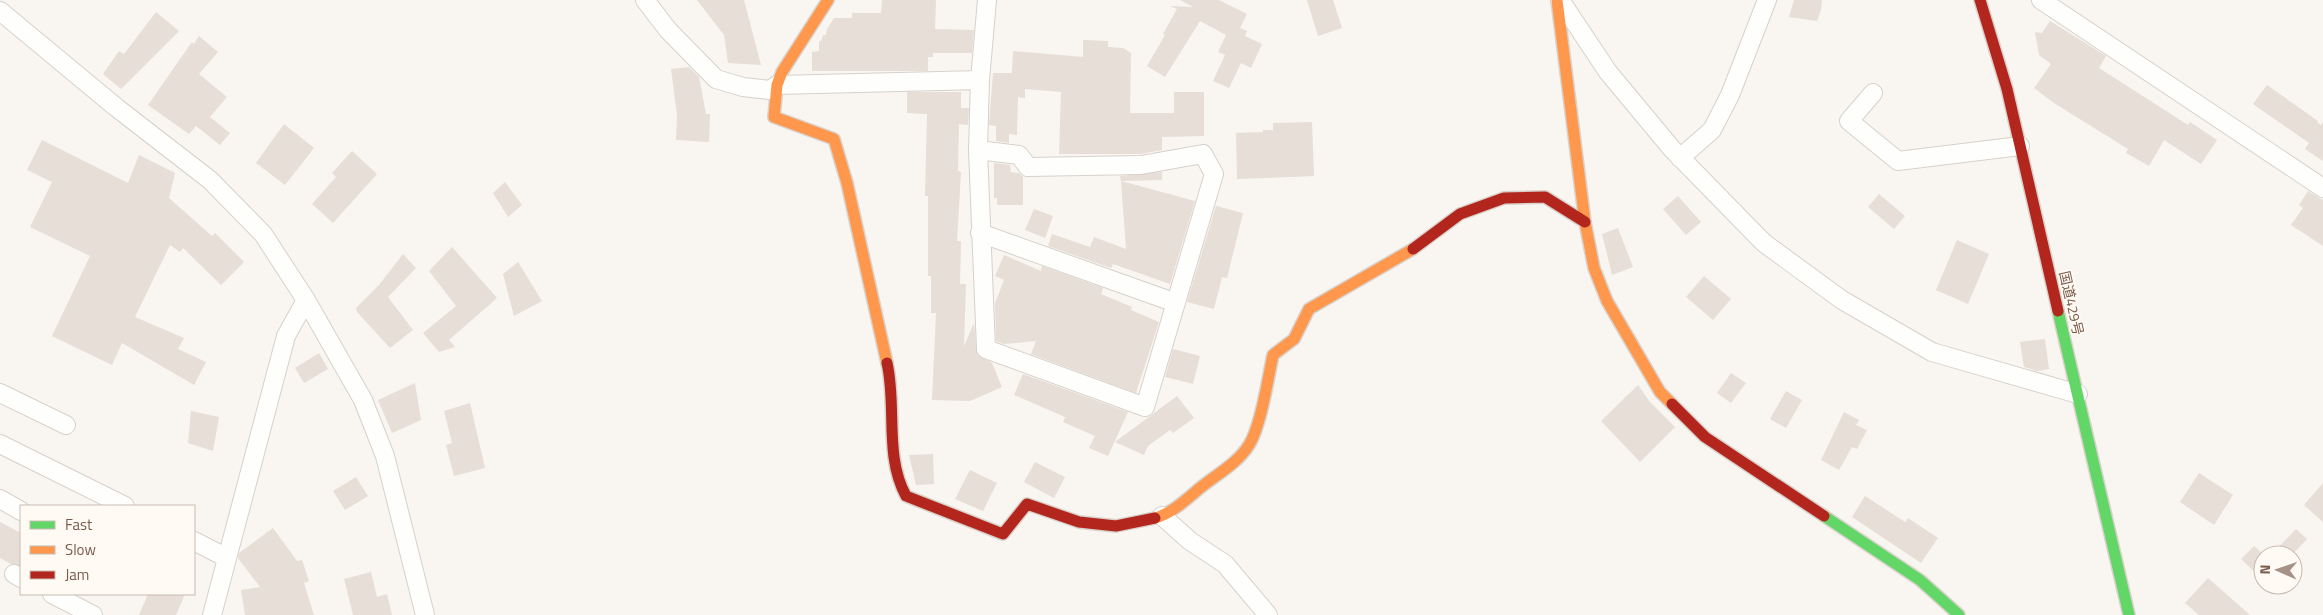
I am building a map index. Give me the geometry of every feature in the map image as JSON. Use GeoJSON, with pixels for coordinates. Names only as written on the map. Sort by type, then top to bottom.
{"type":"FeatureCollection","features":[{"type":"Feature","properties":{"kind":"main road"},"geometry":{"type":"LineString","coordinates":[[828,0],[787,64],[777,85],[774,116],[834,139],[847,183],[889,370],[895,464],[900,485],[906,496],[1003,534],[1027,504],[1079,522],[1116,526],[1162,516],[1241,455],[1250,444],[1261,410],[1273,355],[1294,339],[1309,309],[1424,242],[1460,214],[1504,198],[1545,197],[1585,222]]}},
{"type":"Feature","properties":{"kind":"main road"},"geometry":{"type":"LineString","coordinates":[[1558,0],[1585,222],[1594,268],[1607,301],[1660,392],[1706,436],[1920,580],[1958,615]]}},
{"type":"Feature","properties":{"kind":"main road","name":"国道429号"},"geometry":{"type":"LineString","coordinates":[[1980,0],[2007,89],[2129,615]]}},
{"type":"Feature","properties":{"kind":"street"},"geometry":{"type":"LineString","coordinates":[[645,0],[668,30],[716,79],[743,87],[770,90],[777,85],[980,80]]}},
{"type":"Feature","properties":{"kind":"street"},"geometry":{"type":"LineString","coordinates":[[978,150],[1019,155],[1028,166],[1141,165],[1203,154],[1214,174],[1145,407],[986,349],[978,150],[980,80],[986,0]]}},
{"type":"Feature","properties":{"kind":"street"},"geometry":{"type":"LineString","coordinates":[[1558,0],[1608,72],[1680,158],[1764,244],[1842,300],[1932,352],[2078,394]]}},
{"type":"Feature","properties":{"kind":"street"},"geometry":{"type":"LineString","coordinates":[[1680,158],[1712,130],[1730,94],[1767,0]]}},
{"type":"Feature","properties":{"kind":"street"},"geometry":{"type":"LineString","coordinates":[[2041,0],[2323,188]]}},
{"type":"Feature","properties":{"kind":"street"},"geometry":{"type":"LineString","coordinates":[[0,11],[117,108],[210,180],[263,234],[306,300],[363,400],[385,456],[425,615]]}},
{"type":"Feature","properties":{"kind":"street"},"geometry":{"type":"LineString","coordinates":[[1873,93],[1849,121],[1898,161],[2020,146]]}},
{"type":"Feature","properties":{"kind":"street"},"geometry":{"type":"LineString","coordinates":[[980,233],[1176,303]]}},
{"type":"Feature","properties":{"kind":"street"},"geometry":{"type":"LineString","coordinates":[[212,615],[286,336],[306,300]]}},
{"type":"Feature","properties":{"kind":"street"},"geometry":{"type":"LineString","coordinates":[[0,393],[66,425]]}},
{"type":"Feature","properties":{"kind":"street"},"geometry":{"type":"LineString","coordinates":[[0,444],[123,505]]}},
{"type":"Feature","properties":{"kind":"street"},"geometry":{"type":"LineString","coordinates":[[0,499],[20,510]]}},
{"type":"Feature","properties":{"kind":"street"},"geometry":{"type":"LineString","coordinates":[[1162,516],[1190,541],[1225,564],[1268,615]]}},
{"type":"Feature","properties":{"kind":"street"},"geometry":{"type":"LineString","coordinates":[[195,542],[227,558]]}},
{"type":"Feature","properties":{"kind":"street"},"geometry":{"type":"LineString","coordinates":[[54,595],[93,615]]}},
{"type":"Feature","properties":{"kind":"building"},"geometry":{"type":"Polygon","coordinates":[[[697,0],[744,0],[761,65],[728,63],[724,35],[697,0]]]}},
{"type":"Feature","properties":{"kind":"building"},"geometry":{"type":"Polygon","coordinates":[[[882,0],[936,0],[935,29],[974,30],[972,53],[933,53],[933,57],[928,57],[928,71],[812,71],[812,52],[819,51],[819,41],[821,41],[823,35],[826,35],[827,29],[834,18],[852,18],[852,13],[881,13],[882,0]]]}},
{"type":"Feature","properties":{"kind":"building"},"geometry":{"type":"Polygon","coordinates":[[[1180,0],[1219,0],[1247,14],[1240,28],[1247,31],[1245,36],[1262,44],[1251,68],[1241,63],[1229,88],[1213,81],[1225,55],[1218,52],[1226,35],[1200,21],[1165,77],[1147,66],[1177,9],[1170,6],[1193,7],[1180,0]]]}},
{"type":"Feature","properties":{"kind":"building"},"geometry":{"type":"Polygon","coordinates":[[[1307,0],[1333,0],[1342,28],[1318,36],[1307,0]]]}},
{"type":"Feature","properties":{"kind":"building"},"geometry":{"type":"Polygon","coordinates":[[[1794,0],[1822,0],[1817,21],[1789,17],[1794,0]]]}},
{"type":"Feature","properties":{"kind":"building"},"geometry":{"type":"Polygon","coordinates":[[[156,12],[179,31],[121,89],[103,74],[119,51],[124,54],[156,12]]]}},
{"type":"Feature","properties":{"kind":"building"},"geometry":{"type":"Polygon","coordinates":[[[2050,21],[2106,56],[2099,68],[2188,125],[2190,122],[2217,140],[2201,164],[2164,140],[2149,166],[2126,153],[2128,149],[2054,103],[2034,88],[2051,64],[2039,55],[2035,32],[2042,33],[2050,21]]]}},
{"type":"Feature","properties":{"kind":"building"},"geometry":{"type":"Polygon","coordinates":[[[199,36],[218,52],[199,74],[227,97],[210,117],[230,133],[220,145],[196,126],[189,134],[148,105],[192,42],[194,44],[199,36]]]}},
{"type":"Feature","properties":{"kind":"building"},"geometry":{"type":"Polygon","coordinates":[[[1083,40],[1108,41],[1108,47],[1123,48],[1131,53],[1130,113],[1174,113],[1174,92],[1204,92],[1204,136],[1162,137],[1162,150],[1140,154],[1059,154],[1061,92],[1025,89],[1025,98],[1018,97],[1017,135],[1009,134],[1009,143],[996,141],[996,126],[989,125],[993,73],[1012,73],[1013,51],[1083,57],[1083,40]]]}},
{"type":"Feature","properties":{"kind":"building"},"geometry":{"type":"Polygon","coordinates":[[[689,67],[699,77],[706,114],[710,114],[709,142],[676,140],[677,115],[671,69],[689,67]]]}},
{"type":"Feature","properties":{"kind":"building"},"geometry":{"type":"Polygon","coordinates":[[[2267,85],[2321,125],[2323,122],[2323,161],[2305,149],[2309,143],[2253,104],[2267,85]]]}},
{"type":"Feature","properties":{"kind":"building"},"geometry":{"type":"Polygon","coordinates":[[[907,92],[961,92],[961,108],[969,108],[968,125],[959,124],[958,171],[961,172],[957,241],[961,241],[960,284],[966,284],[964,346],[974,323],[977,355],[992,363],[1002,387],[970,401],[932,400],[936,313],[931,313],[931,276],[928,276],[928,196],[925,196],[927,114],[907,113],[907,92]]]}},
{"type":"Feature","properties":{"kind":"building"},"geometry":{"type":"Polygon","coordinates":[[[1312,122],[1314,176],[1237,179],[1236,133],[1273,130],[1273,123],[1312,122]]]}},
{"type":"Feature","properties":{"kind":"building"},"geometry":{"type":"Polygon","coordinates":[[[284,124],[314,148],[285,185],[256,163],[284,124]]]}},
{"type":"Feature","properties":{"kind":"building"},"geometry":{"type":"Polygon","coordinates":[[[42,140],[128,183],[139,155],[175,173],[169,198],[212,236],[215,233],[244,262],[221,285],[183,248],[180,252],[170,245],[135,317],[184,338],[178,349],[206,362],[194,385],[122,343],[112,365],[52,336],[90,256],[30,227],[52,182],[27,170],[42,140]]]}},
{"type":"Feature","properties":{"kind":"building"},"geometry":{"type":"Polygon","coordinates":[[[352,151],[377,174],[333,223],[312,204],[336,177],[332,173],[352,151]]]}},
{"type":"Feature","properties":{"kind":"building"},"geometry":{"type":"Polygon","coordinates":[[[994,163],[1010,165],[1011,172],[1019,173],[1023,177],[1023,205],[997,205],[997,198],[994,198],[994,163]]]}},
{"type":"Feature","properties":{"kind":"building"},"geometry":{"type":"Polygon","coordinates":[[[1162,172],[1162,180],[1121,181],[1120,176],[1162,172]]]}},
{"type":"Feature","properties":{"kind":"building"},"geometry":{"type":"Polygon","coordinates":[[[1121,181],[1195,201],[1170,284],[1113,264],[1111,268],[1048,246],[1052,234],[1090,247],[1094,237],[1126,249],[1121,181]]]}},
{"type":"Feature","properties":{"kind":"building"},"geometry":{"type":"Polygon","coordinates":[[[505,182],[522,205],[508,217],[493,193],[505,182]]]}},
{"type":"Feature","properties":{"kind":"building"},"geometry":{"type":"Polygon","coordinates":[[[2308,191],[2323,200],[2323,246],[2291,225],[2303,208],[2299,205],[2308,191]]]}},
{"type":"Feature","properties":{"kind":"building"},"geometry":{"type":"Polygon","coordinates":[[[1879,194],[1905,216],[1894,229],[1868,207],[1879,194]]]}},
{"type":"Feature","properties":{"kind":"building"},"geometry":{"type":"Polygon","coordinates":[[[1678,196],[1701,222],[1686,235],[1663,209],[1678,196]]]}},
{"type":"Feature","properties":{"kind":"building"},"geometry":{"type":"Polygon","coordinates":[[[1216,206],[1243,213],[1227,278],[1222,277],[1214,309],[1187,302],[1216,206]]]}},
{"type":"Feature","properties":{"kind":"building"},"geometry":{"type":"Polygon","coordinates":[[[1034,209],[1053,216],[1045,238],[1025,230],[1034,209]]]}},
{"type":"Feature","properties":{"kind":"building"},"geometry":{"type":"Polygon","coordinates":[[[1618,228],[1633,267],[1612,275],[1602,234],[1618,228]]]}},
{"type":"Feature","properties":{"kind":"building"},"geometry":{"type":"Polygon","coordinates":[[[1957,240],[1989,254],[1968,304],[1936,290],[1957,240]]]}},
{"type":"Feature","properties":{"kind":"building"},"geometry":{"type":"Polygon","coordinates":[[[452,247],[497,298],[449,340],[455,347],[439,352],[423,333],[456,306],[429,271],[452,247]]]}},
{"type":"Feature","properties":{"kind":"building"},"geometry":{"type":"Polygon","coordinates":[[[403,254],[416,268],[388,297],[413,330],[390,348],[357,312],[356,308],[379,285],[403,254]]]}},
{"type":"Feature","properties":{"kind":"building"},"geometry":{"type":"Polygon","coordinates":[[[1004,255],[1041,271],[1042,266],[1103,288],[1101,294],[1132,307],[1131,310],[1159,322],[1136,393],[1031,354],[1036,341],[1004,344],[996,341],[995,303],[1004,280],[995,276],[1004,255]]]}},
{"type":"Feature","properties":{"kind":"building"},"geometry":{"type":"Polygon","coordinates":[[[518,262],[542,301],[514,316],[503,274],[518,262]]]}},
{"type":"Feature","properties":{"kind":"building"},"geometry":{"type":"Polygon","coordinates":[[[1704,276],[1731,299],[1713,320],[1686,297],[1704,276]]]}},
{"type":"Feature","properties":{"kind":"building"},"geometry":{"type":"Polygon","coordinates":[[[2045,339],[2049,369],[2037,371],[2024,367],[2020,342],[2045,339]]]}},
{"type":"Feature","properties":{"kind":"building"},"geometry":{"type":"Polygon","coordinates":[[[1173,349],[1200,356],[1193,384],[1165,377],[1173,349]]]}},
{"type":"Feature","properties":{"kind":"building"},"geometry":{"type":"Polygon","coordinates":[[[319,353],[328,369],[304,383],[295,368],[319,353]]]}},
{"type":"Feature","properties":{"kind":"building"},"geometry":{"type":"Polygon","coordinates":[[[1731,373],[1746,383],[1731,403],[1717,393],[1731,373]]]}},
{"type":"Feature","properties":{"kind":"building"},"geometry":{"type":"Polygon","coordinates":[[[1023,374],[1128,412],[1108,456],[1089,448],[1095,436],[1063,422],[1065,417],[1014,395],[1023,374]]]}},
{"type":"Feature","properties":{"kind":"building"},"geometry":{"type":"Polygon","coordinates":[[[415,383],[421,420],[392,433],[378,400],[415,383]]]}},
{"type":"Feature","properties":{"kind":"building"},"geometry":{"type":"Polygon","coordinates":[[[1638,385],[1650,402],[1675,427],[1640,462],[1601,421],[1638,385]]]}},
{"type":"Feature","properties":{"kind":"building"},"geometry":{"type":"Polygon","coordinates":[[[1786,391],[1802,400],[1786,428],[1770,419],[1786,391]]]}},
{"type":"Feature","properties":{"kind":"building"},"geometry":{"type":"Polygon","coordinates":[[[1177,396],[1194,418],[1173,433],[1170,430],[1148,446],[1144,455],[1115,442],[1177,396]]]}},
{"type":"Feature","properties":{"kind":"building"},"geometry":{"type":"Polygon","coordinates":[[[470,403],[485,468],[454,476],[446,445],[452,443],[444,411],[470,403]]]}},
{"type":"Feature","properties":{"kind":"building"},"geometry":{"type":"Polygon","coordinates":[[[191,411],[219,417],[213,451],[188,443],[191,411]]]}},
{"type":"Feature","properties":{"kind":"building"},"geometry":{"type":"Polygon","coordinates":[[[1844,412],[1859,420],[1856,425],[1867,430],[1857,449],[1852,447],[1839,470],[1821,460],[1844,412]]]}},
{"type":"Feature","properties":{"kind":"building"},"geometry":{"type":"Polygon","coordinates":[[[933,454],[934,484],[916,485],[909,455],[933,454]]]}},
{"type":"Feature","properties":{"kind":"building"},"geometry":{"type":"Polygon","coordinates":[[[1035,462],[1065,477],[1054,498],[1024,482],[1035,462]]]}},
{"type":"Feature","properties":{"kind":"building"},"geometry":{"type":"Polygon","coordinates":[[[970,470],[997,483],[983,511],[955,499],[970,470]]]}},
{"type":"Feature","properties":{"kind":"building"},"geometry":{"type":"Polygon","coordinates":[[[2199,473],[2233,495],[2214,525],[2180,502],[2199,473]]]}},
{"type":"Feature","properties":{"kind":"building"},"geometry":{"type":"Polygon","coordinates":[[[356,477],[368,496],[345,510],[333,491],[356,477]]]}},
{"type":"Feature","properties":{"kind":"building"},"geometry":{"type":"Polygon","coordinates":[[[2323,483],[2323,522],[2304,505],[2323,483]]]}},
{"type":"Feature","properties":{"kind":"building"},"geometry":{"type":"Polygon","coordinates":[[[1865,496],[1905,522],[1908,518],[1938,538],[1921,563],[1852,517],[1865,496]]]}},
{"type":"Feature","properties":{"kind":"building"},"geometry":{"type":"Polygon","coordinates":[[[0,522],[20,532],[20,566],[11,564],[0,558],[0,522]]]}},
{"type":"Feature","properties":{"kind":"building"},"geometry":{"type":"Polygon","coordinates":[[[273,528],[297,561],[302,560],[309,581],[304,583],[314,615],[245,615],[241,590],[260,587],[238,558],[239,553],[273,528]]]}},
{"type":"Feature","properties":{"kind":"building"},"geometry":{"type":"Polygon","coordinates":[[[2296,529],[2307,539],[2301,545],[2281,545],[2296,529]]]}},
{"type":"Feature","properties":{"kind":"building"},"geometry":{"type":"Polygon","coordinates":[[[2253,547],[2253,570],[2241,559],[2253,547]]]}},
{"type":"Feature","properties":{"kind":"building"},"geometry":{"type":"Polygon","coordinates":[[[371,572],[377,597],[387,594],[392,615],[353,615],[344,579],[371,572]]]}},
{"type":"Feature","properties":{"kind":"building"},"geometry":{"type":"Polygon","coordinates":[[[2208,578],[2250,615],[2199,615],[2185,603],[2208,578]]]}},
{"type":"Feature","properties":{"kind":"building"},"geometry":{"type":"Polygon","coordinates":[[[148,595],[185,595],[176,615],[139,615],[148,595]]]}},
{"type":"Feature","properties":{"kind":"traffic: fast"},"geometry":{"type":"LineString","coordinates":[[2058,311],[2129,615]]}},
{"type":"Feature","properties":{"kind":"traffic: fast"},"geometry":{"type":"LineString","coordinates":[[1824,516],[1920,580],[1959,615]]}},
{"type":"Feature","properties":{"kind":"traffic: slow"},"geometry":{"type":"LineString","coordinates":[[828,0],[782,72],[777,85],[774,117],[834,139],[847,183],[887,363]]}},
{"type":"Feature","properties":{"kind":"traffic: slow"},"geometry":{"type":"LineString","coordinates":[[1557,0],[1585,222],[1594,268],[1607,301],[1660,392],[1672,404]]}},
{"type":"Feature","properties":{"kind":"traffic: slow"},"geometry":{"type":"LineString","coordinates":[[1155,518],[1179,506],[1233,463],[1249,445],[1264,402],[1273,355],[1294,339],[1309,309],[1413,249]]}},
{"type":"Feature","properties":{"kind":"traffic: jam"},"geometry":{"type":"LineString","coordinates":[[1980,0],[2007,89],[2058,311]]}},
{"type":"Feature","properties":{"kind":"traffic: jam"},"geometry":{"type":"LineString","coordinates":[[1413,249],[1460,214],[1504,198],[1545,197],[1585,222]]}},
{"type":"Feature","properties":{"kind":"traffic: jam"},"geometry":{"type":"LineString","coordinates":[[887,363],[890,379],[895,464],[899,481],[906,496],[1003,534],[1027,504],[1079,522],[1116,526],[1155,518]]}},
{"type":"Feature","properties":{"kind":"traffic: jam"},"geometry":{"type":"LineString","coordinates":[[1672,404],[1705,437],[1824,516]]}}]}
